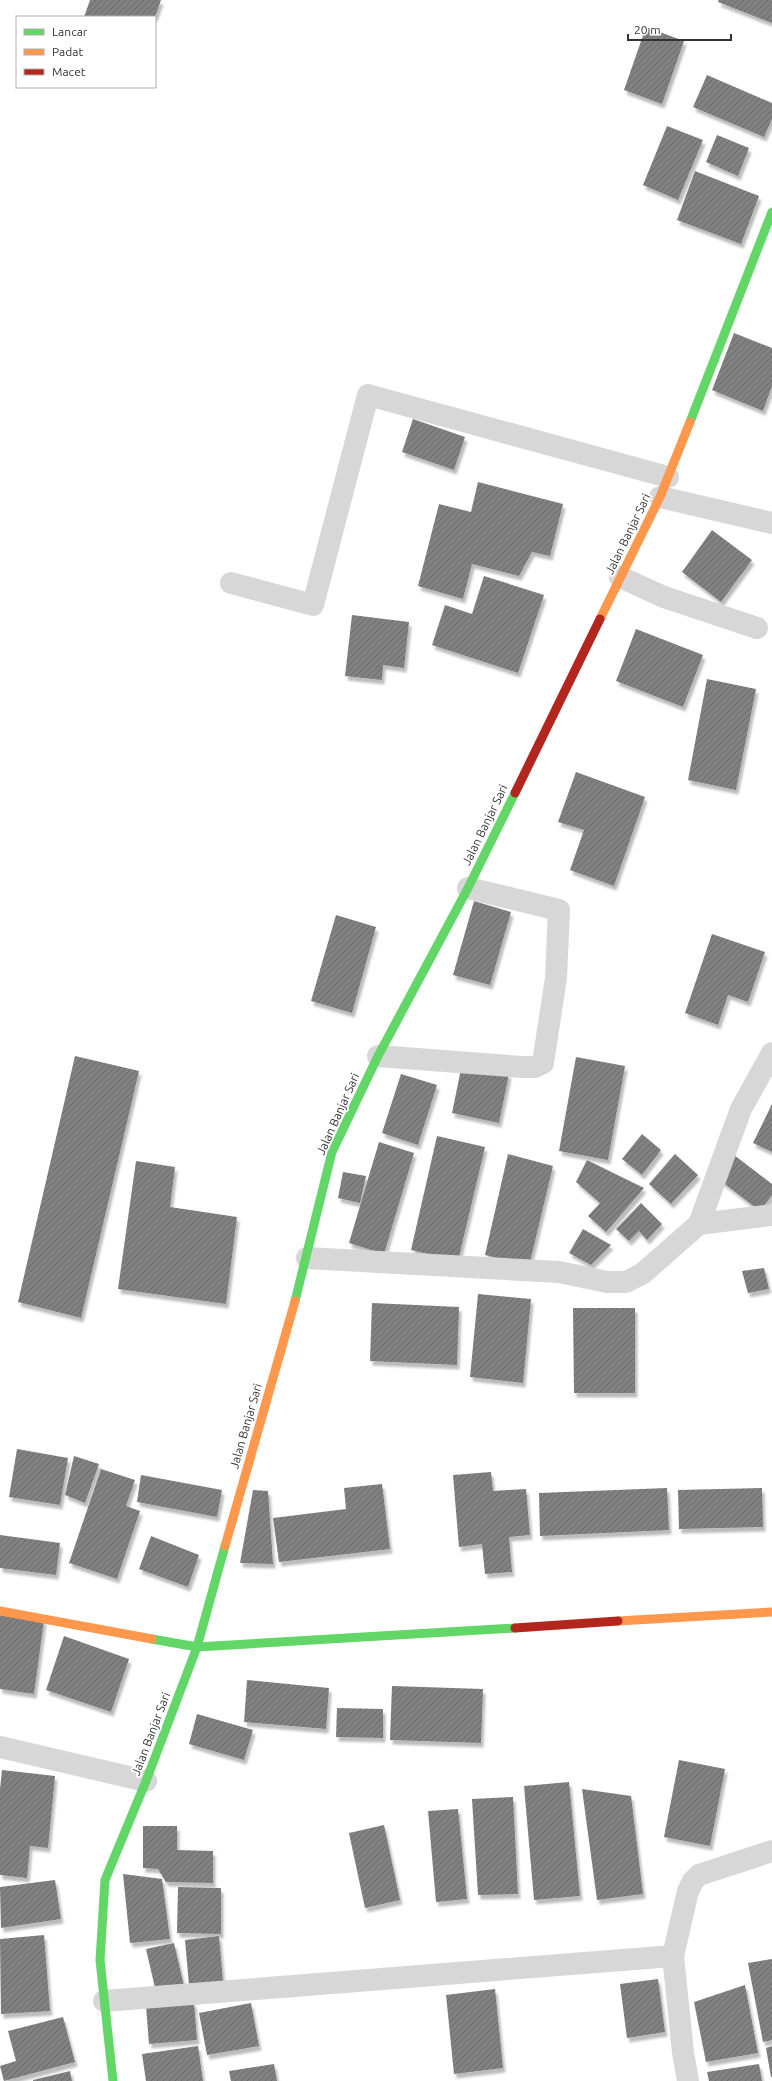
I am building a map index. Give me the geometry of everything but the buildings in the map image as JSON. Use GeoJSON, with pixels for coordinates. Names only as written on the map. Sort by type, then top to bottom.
{"type":"FeatureCollection","features":[{"type":"Feature","properties":{"kind":"street","name":"Jalan Banjar Sari"},"geometry":{"type":"LineString","coordinates":[[113,2081],[100,1960],[105,1880],[146,1781],[197,1647],[307,1258],[332,1152],[378,1056],[468,888],[660,497],[772,212]]}},
{"type":"Feature","properties":{"kind":"street"},"geometry":{"type":"LineString","coordinates":[[231,583],[312,605],[368,395],[668,476]]}},
{"type":"Feature","properties":{"kind":"street"},"geometry":{"type":"LineString","coordinates":[[660,497],[772,523]]}},
{"type":"Feature","properties":{"kind":"street"},"geometry":{"type":"LineString","coordinates":[[620,577],[664,597],[757,628]]}},
{"type":"Feature","properties":{"kind":"street"},"geometry":{"type":"LineString","coordinates":[[378,1056],[522,1068],[535,1067],[543,1063],[556,978],[558,910],[468,888]]}},
{"type":"Feature","properties":{"kind":"street"},"geometry":{"type":"LineString","coordinates":[[307,1258],[559,1272],[607,1282],[626,1282],[642,1274],[699,1224],[741,1109],[772,1053]]}},
{"type":"Feature","properties":{"kind":"street"},"geometry":{"type":"LineString","coordinates":[[699,1224],[772,1215]]}},
{"type":"Feature","properties":{"kind":"street"},"geometry":{"type":"LineString","coordinates":[[0,1611],[197,1647],[772,1612]]}},
{"type":"Feature","properties":{"kind":"street"},"geometry":{"type":"LineString","coordinates":[[0,1747],[146,1781]]}},
{"type":"Feature","properties":{"kind":"street"},"geometry":{"type":"LineString","coordinates":[[688,2081],[683,2052],[673,1956],[688,1891],[692,1881],[699,1875],[772,1850]]}},
{"type":"Feature","properties":{"kind":"street"},"geometry":{"type":"LineString","coordinates":[[104,2001],[673,1956]]}},
{"type":"Feature","properties":{"kind":"traffic: fast"},"geometry":{"type":"LineString","coordinates":[[690,422],[772,212]]}},
{"type":"Feature","properties":{"kind":"traffic: fast"},"geometry":{"type":"LineString","coordinates":[[295,1301],[332,1152],[378,1056],[468,888],[515,793]]}},
{"type":"Feature","properties":{"kind":"traffic: fast"},"geometry":{"type":"LineString","coordinates":[[113,2081],[100,1960],[105,1880],[146,1781],[197,1647],[225,1546]]}},
{"type":"Feature","properties":{"kind":"traffic: fast"},"geometry":{"type":"LineString","coordinates":[[152,1639],[197,1647],[515,1628]]}},
{"type":"Feature","properties":{"kind":"traffic: slow"},"geometry":{"type":"LineString","coordinates":[[600,619],[660,497],[690,422]]}},
{"type":"Feature","properties":{"kind":"traffic: slow"},"geometry":{"type":"LineString","coordinates":[[225,1546],[295,1301]]}},
{"type":"Feature","properties":{"kind":"traffic: slow"},"geometry":{"type":"LineString","coordinates":[[0,1611],[152,1639]]}},
{"type":"Feature","properties":{"kind":"traffic: slow"},"geometry":{"type":"LineString","coordinates":[[618,1621],[772,1612]]}},
{"type":"Feature","properties":{"kind":"traffic: jam"},"geometry":{"type":"LineString","coordinates":[[515,793],[600,619]]}},
{"type":"Feature","properties":{"kind":"traffic: jam"},"geometry":{"type":"LineString","coordinates":[[515,1628],[618,1621]]}}]}
